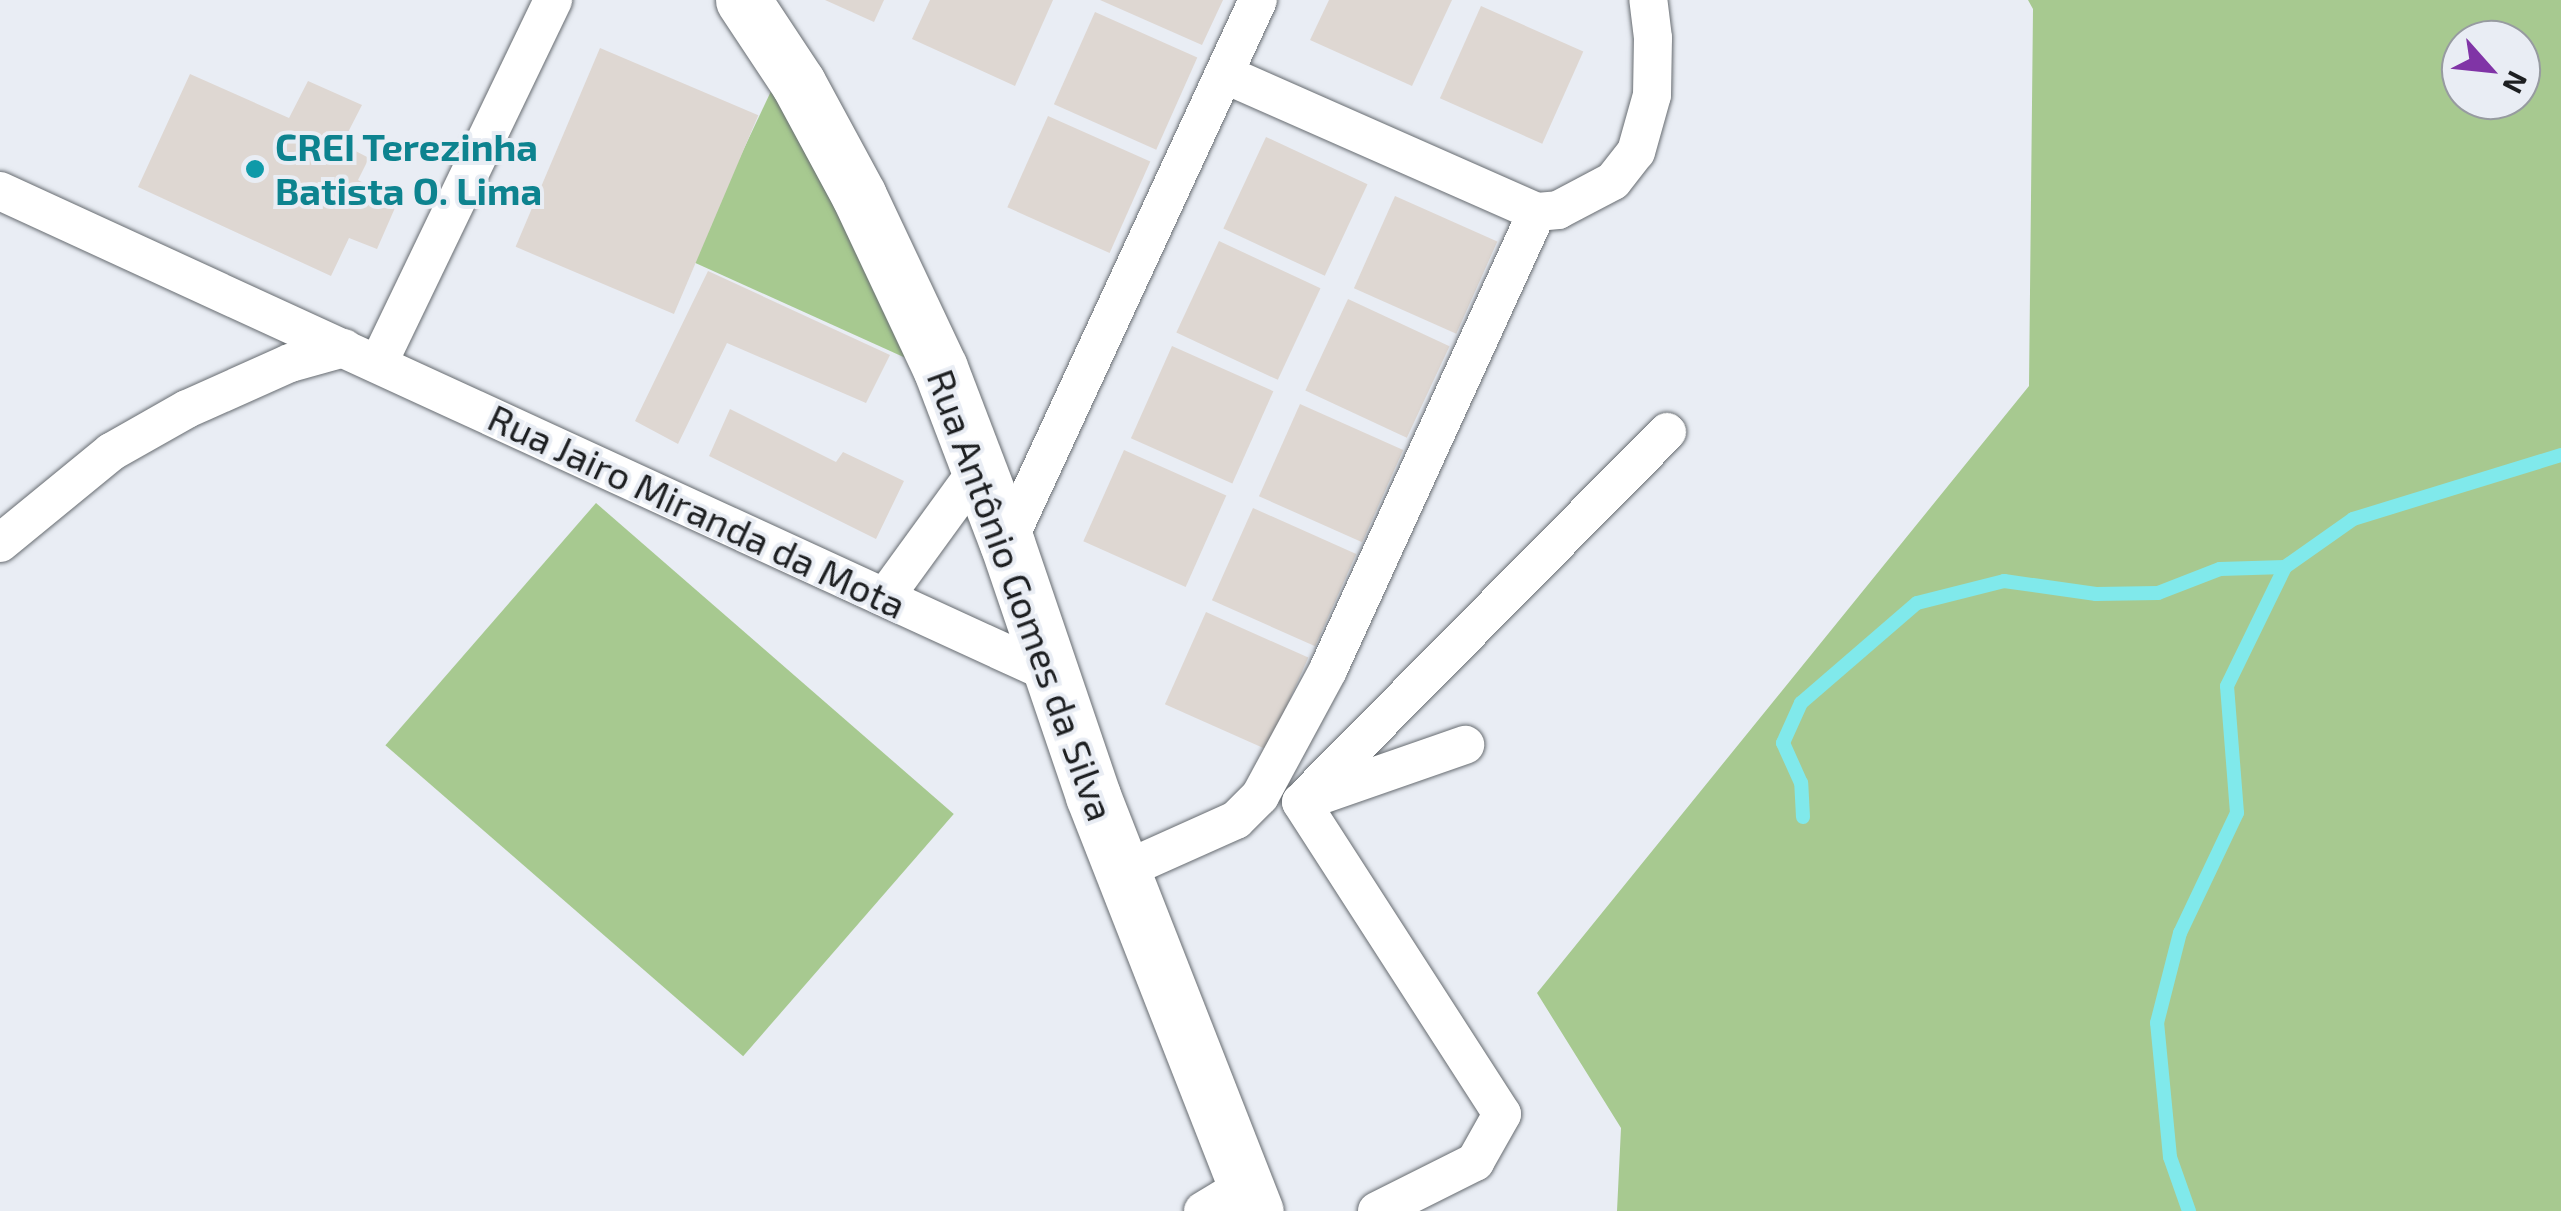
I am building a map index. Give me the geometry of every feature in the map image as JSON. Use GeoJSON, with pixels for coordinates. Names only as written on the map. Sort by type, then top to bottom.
{"type":"FeatureCollection","features":[{"type":"Feature","properties":{"kind":"street"},"geometry":{"type":"LineString","coordinates":[[0,543],[111,452],[186,409],[290,363],[361,356],[553,0]]}},
{"type":"Feature","properties":{"kind":"street","name":"Rua Antônio Gomes da Silva"},"geometry":{"type":"LineString","coordinates":[[743,0],[798,83],[859,196],[940,368],[1006,543],[1235,1202]]}},
{"type":"Feature","properties":{"kind":"street"},"geometry":{"type":"LineString","coordinates":[[1006,543],[1258,0]]}},
{"type":"Feature","properties":{"kind":"street"},"geometry":{"type":"LineString","coordinates":[[1224,74],[1536,212],[1558,210],[1614,181],[1636,152],[1652,94],[1654,38],[1648,0]]}},
{"type":"Feature","properties":{"kind":"street","name":"Rua Jairo Miranda da Mota"},"geometry":{"type":"LineString","coordinates":[[0,191],[1050,674]]}},
{"type":"Feature","properties":{"kind":"street"},"geometry":{"type":"LineString","coordinates":[[1122,871],[1236,820],[1260,796],[1328,670],[1536,212]]}},
{"type":"Feature","properties":{"kind":"street"},"geometry":{"type":"LineString","coordinates":[[1301,802],[1667,432]]}},
{"type":"Feature","properties":{"kind":"street"},"geometry":{"type":"LineString","coordinates":[[885,597],[978,469]]}},
{"type":"Feature","properties":{"kind":"street"},"geometry":{"type":"LineString","coordinates":[[1260,796],[1280,811],[1464,745]]}},
{"type":"Feature","properties":{"kind":"street"},"geometry":{"type":"LineString","coordinates":[[1301,802],[1502,1114],[1475,1162],[1377,1211]]}},
{"type":"Feature","properties":{"kind":"green space"},"geometry":{"type":"Polygon","coordinates":[[[2028,0],[2561,0],[2561,1211],[1617,1211],[1621,1128],[1537,993],[2029,386],[2033,9],[2028,0]]]}},
{"type":"Feature","properties":{"kind":"green space"},"geometry":{"type":"Polygon","coordinates":[[[781,70],[930,369],[691,261],[781,70]]]}},
{"type":"Feature","properties":{"kind":"green space"},"geometry":{"type":"Polygon","coordinates":[[[596,503],[954,814],[743,1056],[385,745],[596,503]]]}},
{"type":"Feature","properties":{"kind":"building"},"geometry":{"type":"Polygon","coordinates":[[[825,0],[884,0],[874,22],[825,0]]]}},
{"type":"Feature","properties":{"kind":"building"},"geometry":{"type":"Polygon","coordinates":[[[930,0],[1053,0],[1015,86],[912,39],[930,0]]]}},
{"type":"Feature","properties":{"kind":"building"},"geometry":{"type":"Polygon","coordinates":[[[1100,0],[1223,0],[1202,45],[1100,0]]]}},
{"type":"Feature","properties":{"kind":"building"},"geometry":{"type":"Polygon","coordinates":[[[1329,0],[1452,0],[1412,86],[1310,40],[1329,0]]]}},
{"type":"Feature","properties":{"kind":"building"},"geometry":{"type":"Polygon","coordinates":[[[1481,6],[1583,52],[1542,144],[1440,98],[1481,6]]]}},
{"type":"Feature","properties":{"kind":"building"},"geometry":{"type":"Polygon","coordinates":[[[1095,12],[1197,58],[1156,150],[1054,104],[1095,12]]]}},
{"type":"Feature","properties":{"kind":"building"},"geometry":{"type":"Polygon","coordinates":[[[600,48],[758,115],[674,314],[516,247],[600,48]]]}},
{"type":"Feature","properties":{"kind":"building","name":"CREI Terezinha Batista O. Lima"},"geometry":{"type":"Polygon","coordinates":[[[190,74],[289,118],[308,81],[362,105],[342,144],[369,158],[358,180],[398,201],[377,249],[349,238],[331,276],[138,187],[190,74]]]}},
{"type":"Feature","properties":{"kind":"building"},"geometry":{"type":"Polygon","coordinates":[[[1048,116],[1150,162],[1110,253],[1007,207],[1048,116]]]}},
{"type":"Feature","properties":{"kind":"building"},"geometry":{"type":"Polygon","coordinates":[[[1266,137],[1368,184],[1325,276],[1223,229],[1266,137]]]}},
{"type":"Feature","properties":{"kind":"building"},"geometry":{"type":"Polygon","coordinates":[[[1395,196],[1497,242],[1456,334],[1354,288],[1395,196]]]}},
{"type":"Feature","properties":{"kind":"building"},"geometry":{"type":"Polygon","coordinates":[[[1219,241],[1321,288],[1278,380],[1176,333],[1219,241]]]}},
{"type":"Feature","properties":{"kind":"building"},"geometry":{"type":"Polygon","coordinates":[[[708,271],[890,355],[866,403],[727,343],[678,444],[635,421],[708,271]]]}},
{"type":"Feature","properties":{"kind":"building"},"geometry":{"type":"Polygon","coordinates":[[[1348,299],[1450,346],[1407,438],[1305,391],[1348,299]]]}},
{"type":"Feature","properties":{"kind":"building"},"geometry":{"type":"Polygon","coordinates":[[[1172,346],[1273,391],[1232,483],[1131,438],[1172,346]]]}},
{"type":"Feature","properties":{"kind":"building"},"geometry":{"type":"Polygon","coordinates":[[[1300,404],[1403,450],[1362,542],[1259,496],[1300,404]]]}},
{"type":"Feature","properties":{"kind":"building"},"geometry":{"type":"Polygon","coordinates":[[[730,409],[836,462],[843,452],[904,481],[876,539],[709,456],[730,409]]]}},
{"type":"Feature","properties":{"kind":"building"},"geometry":{"type":"Polygon","coordinates":[[[1124,450],[1226,496],[1186,587],[1083,541],[1124,450]]]}},
{"type":"Feature","properties":{"kind":"building"},"geometry":{"type":"Polygon","coordinates":[[[1253,508],[1356,554],[1315,646],[1212,600],[1253,508]]]}},
{"type":"Feature","properties":{"kind":"building"},"geometry":{"type":"Polygon","coordinates":[[[1206,612],[1308,658],[1267,750],[1165,704],[1206,612]]]}},
{"type":"Feature","properties":{"kind":"waterway"},"geometry":{"type":"LineString","coordinates":[[2189,1211],[2170,1157],[2157,1023],[2180,933],[2237,813],[2227,686],[2285,567],[2353,519],[2561,455]]}},
{"type":"Feature","properties":{"kind":"waterway"},"geometry":{"type":"LineString","coordinates":[[1803,817],[1801,783],[1783,743],[1801,703],[1917,603],[2004,581],[2096,594],[2158,593],[2220,569],[2285,567]]}},
{"type":"Feature","properties":{"kind":"place","name":"CREI Terezinha Batista O. Lima"},"geometry":{"type":"Point","coordinates":[255,169]}}]}
